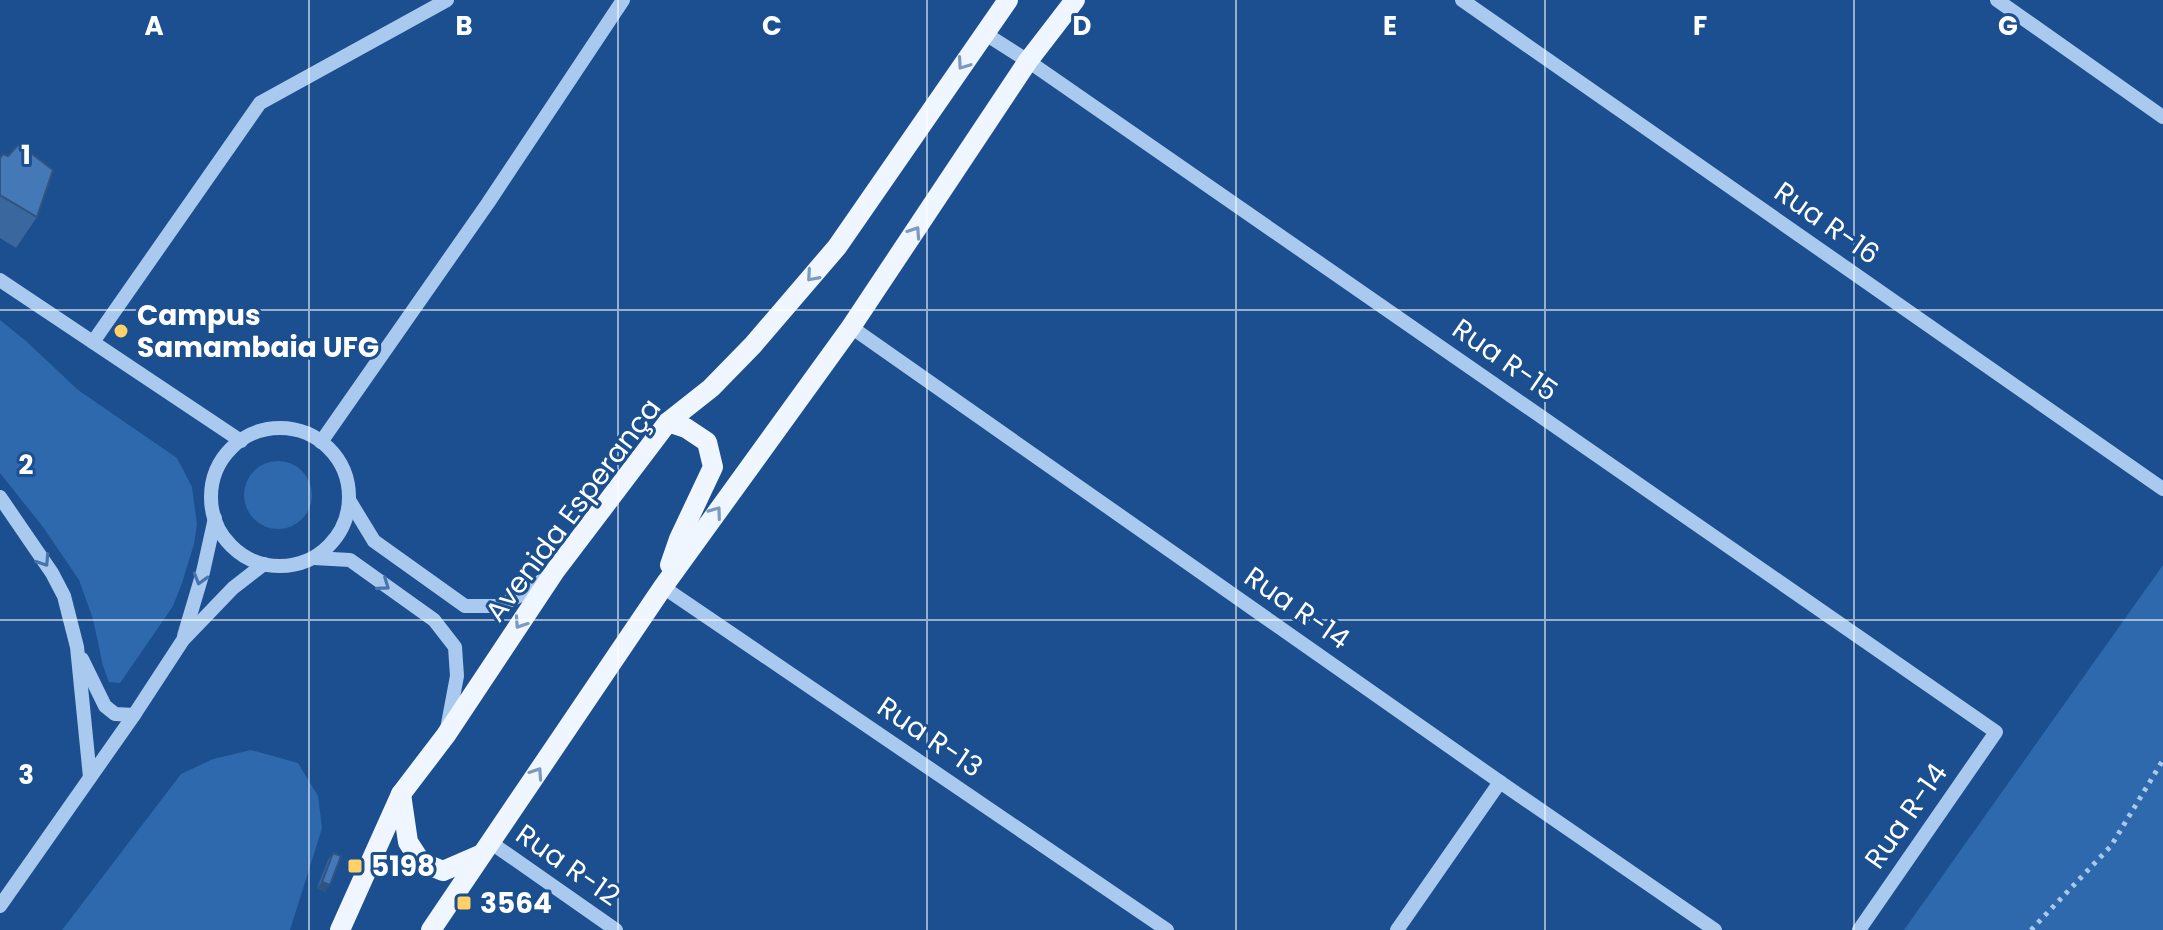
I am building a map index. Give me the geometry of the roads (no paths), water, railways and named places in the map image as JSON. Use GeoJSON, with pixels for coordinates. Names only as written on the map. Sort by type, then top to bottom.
{"type":"FeatureCollection","features":[{"type":"Feature","properties":{"kind":"main road","name":"Avenida Esperança"},"geometry":{"type":"LineString","coordinates":[[340,930],[401,794],[446,735],[555,571],[668,422],[732,367],[837,247],[1008,0]]}},
{"type":"Feature","properties":{"kind":"main road"},"geometry":{"type":"LineString","coordinates":[[431,930],[663,587],[851,327],[1028,61],[1075,0]]}},
{"type":"Feature","properties":{"kind":"main road"},"geometry":{"type":"LineString","coordinates":[[663,587],[679,539],[713,467],[707,442],[686,428],[668,422]]}},
{"type":"Feature","properties":{"kind":"main road"},"geometry":{"type":"LineString","coordinates":[[401,794],[408,842],[421,862],[443,871],[486,848]]}},
{"type":"Feature","properties":{"kind":"street"},"geometry":{"type":"LineString","coordinates":[[93,342],[260,103],[447,0]]}},
{"type":"Feature","properties":{"kind":"street"},"geometry":{"type":"LineString","coordinates":[[321,442],[480,216],[623,0]]}},
{"type":"Feature","properties":{"kind":"street","name":"Rua R-16"},"geometry":{"type":"LineString","coordinates":[[1462,0],[2163,489]]}},
{"type":"Feature","properties":{"kind":"street"},"geometry":{"type":"LineString","coordinates":[[1997,0],[2163,117]]}},
{"type":"Feature","properties":{"kind":"street","name":"Rua R-15"},"geometry":{"type":"LineString","coordinates":[[984,33],[1996,732]]}},
{"type":"Feature","properties":{"kind":"street"},"geometry":{"type":"LineString","coordinates":[[0,280],[241,441]]}},
{"type":"Feature","properties":{"kind":"street","name":"Rua R-14"},"geometry":{"type":"LineString","coordinates":[[851,327],[1715,930]]}},
{"type":"Feature","properties":{"kind":"street"},"geometry":{"type":"LineString","coordinates":[[285,429],[304,433],[321,442],[343,468],[348,484],[346,518],[339,534],[314,558],[295,565],[274,567],[254,561],[238,551],[223,535],[211,498],[220,463],[231,448],[246,437],[265,430],[285,429]]}},
{"type":"Feature","properties":{"kind":"street"},"geometry":{"type":"LineString","coordinates":[[0,497],[52,573],[64,596],[77,647],[90,777]]}},
{"type":"Feature","properties":{"kind":"street"},"geometry":{"type":"LineString","coordinates":[[349,500],[374,541],[465,606],[499,606],[525,593],[555,571]]}},
{"type":"Feature","properties":{"kind":"street"},"geometry":{"type":"LineString","coordinates":[[183,640],[215,518]]}},
{"type":"Feature","properties":{"kind":"street"},"geometry":{"type":"LineString","coordinates":[[314,558],[350,560],[434,620],[455,647],[457,676],[446,735]]}},
{"type":"Feature","properties":{"kind":"street"},"geometry":{"type":"LineString","coordinates":[[0,906],[183,640],[233,588],[264,564]]}},
{"type":"Feature","properties":{"kind":"street","name":"Rua R-13"},"geometry":{"type":"LineString","coordinates":[[663,587],[1167,930]]}},
{"type":"Feature","properties":{"kind":"street"},"geometry":{"type":"LineString","coordinates":[[77,647],[105,706],[115,714],[134,715]]}},
{"type":"Feature","properties":{"kind":"street","name":"Rua R-14"},"geometry":{"type":"LineString","coordinates":[[1859,930],[1996,732]]}},
{"type":"Feature","properties":{"kind":"street"},"geometry":{"type":"LineString","coordinates":[[1397,930],[1500,782]]}},
{"type":"Feature","properties":{"kind":"street","name":"Rua R-12"},"geometry":{"type":"LineString","coordinates":[[486,848],[616,930]]}},
{"type":"Feature","properties":{"kind":"place","name":"Campus Samambaia UFG"},"geometry":{"type":"Point","coordinates":[121,331]}},
{"type":"Feature","properties":{"kind":"place","name":"5198"},"geometry":{"type":"Point","coordinates":[355,866]}},
{"type":"Feature","properties":{"kind":"place","name":"3564"},"geometry":{"type":"Point","coordinates":[464,903]}}]}
